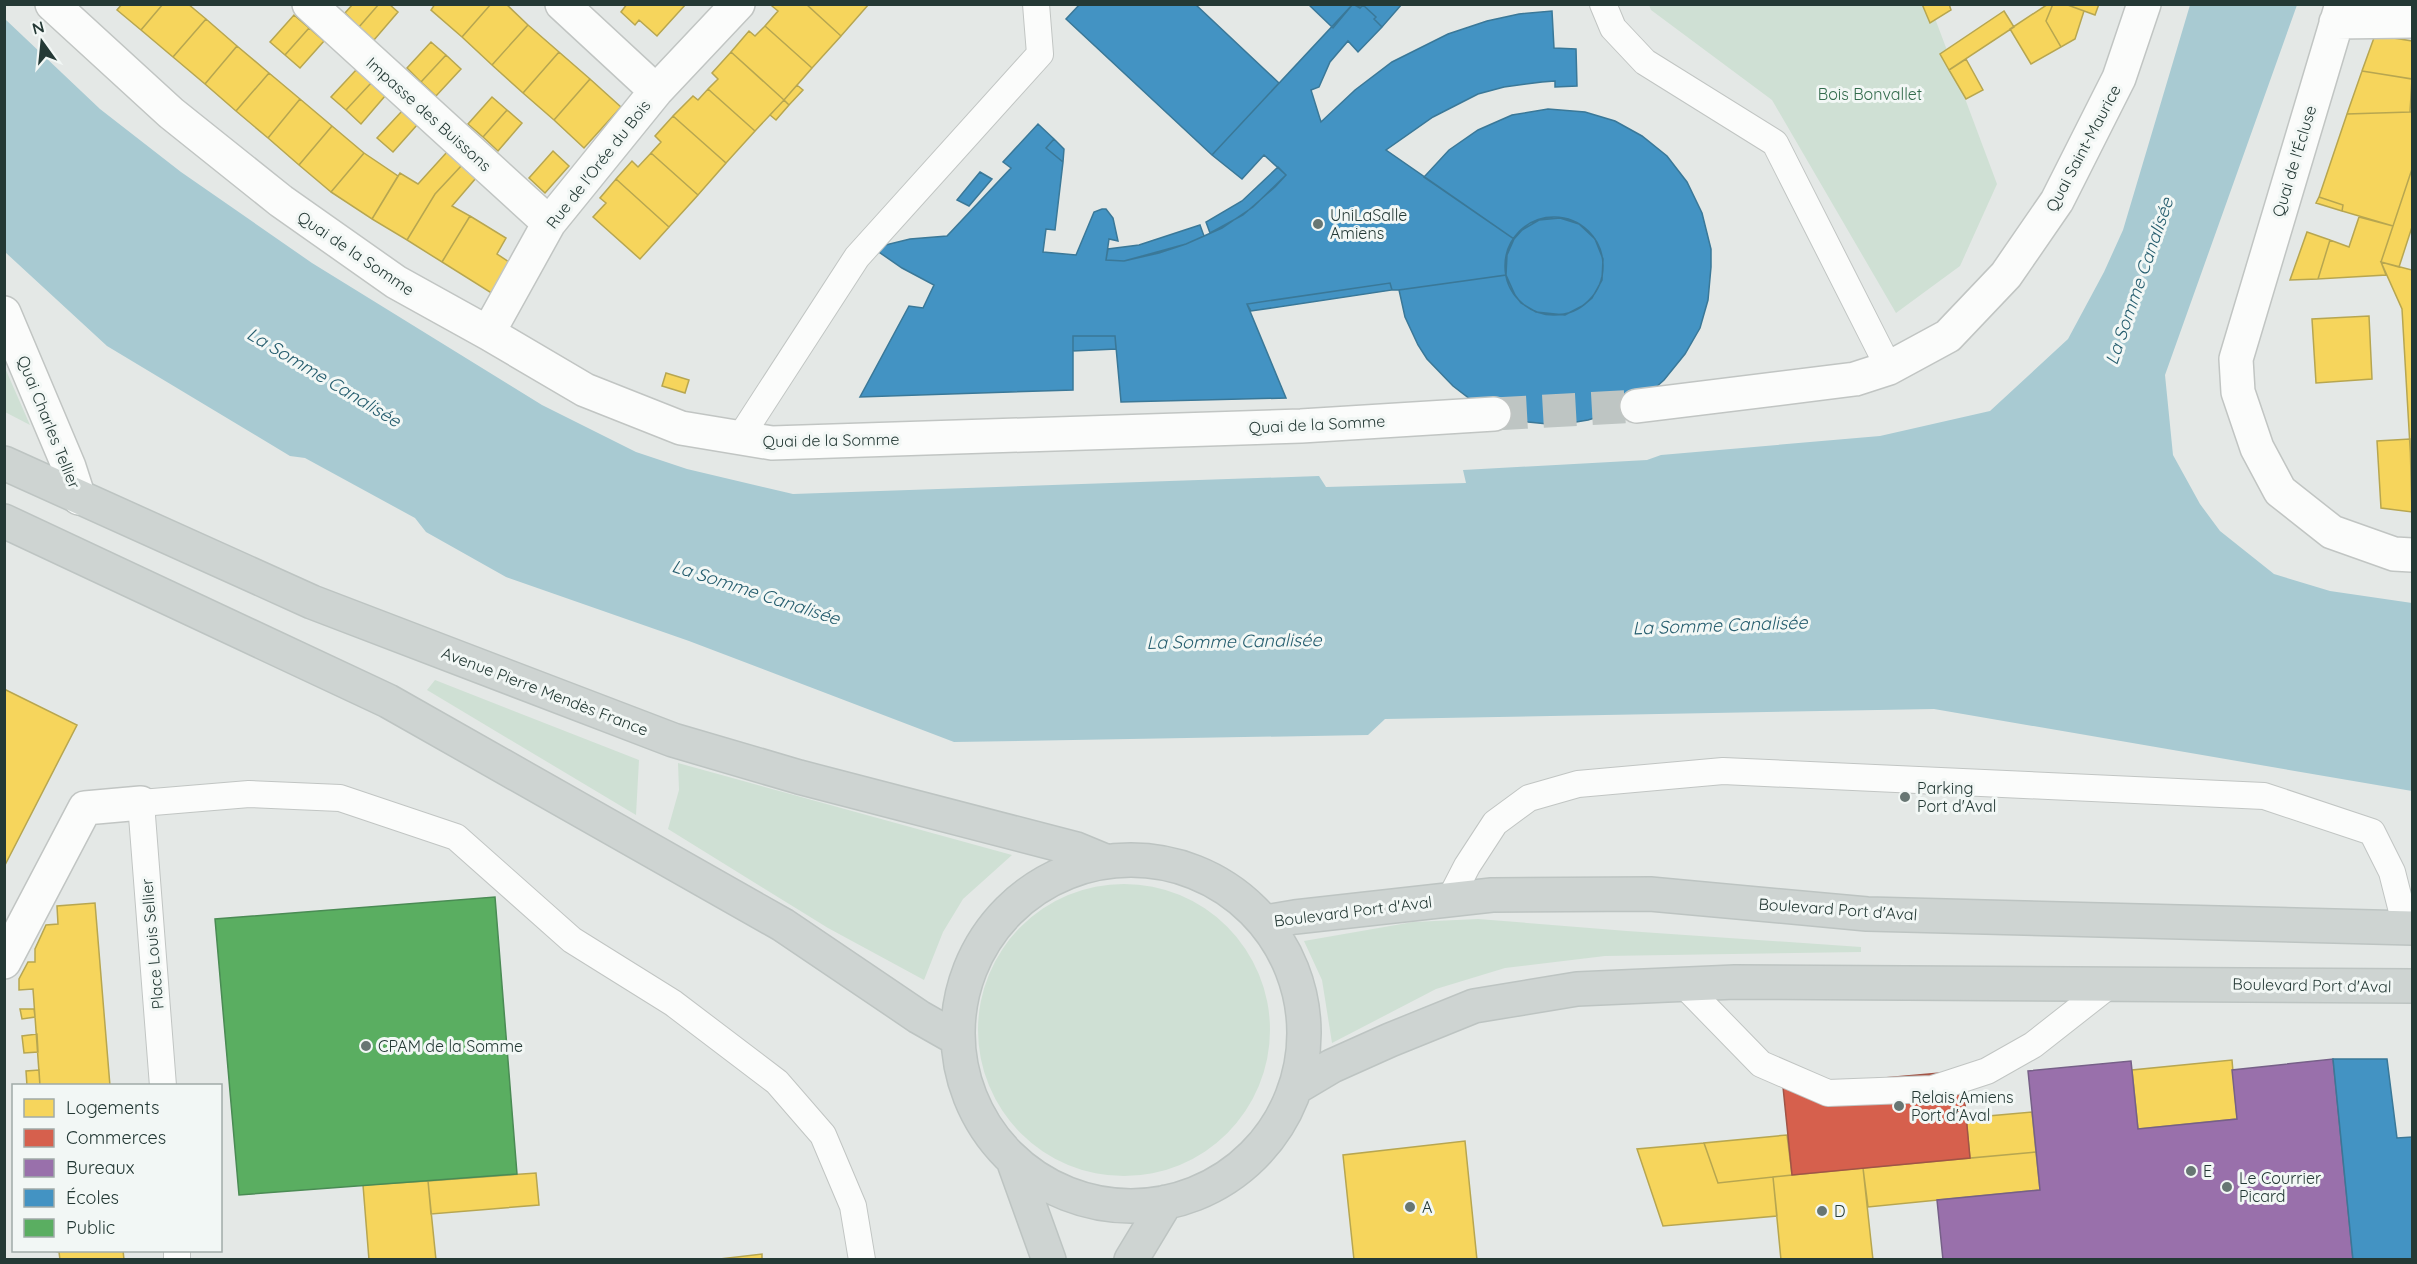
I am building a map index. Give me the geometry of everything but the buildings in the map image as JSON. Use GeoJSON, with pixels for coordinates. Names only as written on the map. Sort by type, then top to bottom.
{"type":"FeatureCollection","features":[{"type":"Feature","properties":{"kind":"main road","name":"Avenue Pierre Mendès France"},"geometry":{"type":"LineString","coordinates":[[4,463],[312,602],[673,740],[799,777],[1076,849],[1105,861]]}},
{"type":"Feature","properties":{"kind":"main road"},"geometry":{"type":"LineString","coordinates":[[4,521],[388,701],[783,926],[919,1017],[956,1038]]}},
{"type":"Feature","properties":{"kind":"main road"},"geometry":{"type":"LineString","coordinates":[[1141,859],[1176,865],[1210,878],[1240,898],[1265,922],[1288,960],[1302,1002],[1304,1045],[1295,1088],[1278,1125],[1252,1156],[1219,1182],[1193,1194],[1166,1202],[1139,1206],[1111,1205],[1084,1200],[1059,1191],[1034,1178],[1013,1160],[983,1125],[964,1083],[956,1038],[962,988],[982,942],[1015,903],[1057,875],[1105,861],[1141,859]]}},
{"type":"Feature","properties":{"kind":"main road","name":"Boulevard Port d'Aval"},"geometry":{"type":"LineString","coordinates":[[1265,922],[1491,895],[1650,894],[1867,914],[2409,928]]}},
{"type":"Feature","properties":{"kind":"main road","name":"Boulevard Port d'Aval"},"geometry":{"type":"LineString","coordinates":[[1295,1088],[1332,1066],[1474,1006],[1576,989],[1735,982],[2412,986]]}},
{"type":"Feature","properties":{"kind":"main road"},"geometry":{"type":"LineString","coordinates":[[1013,1160],[1048,1260]]}},
{"type":"Feature","properties":{"kind":"main road"},"geometry":{"type":"LineString","coordinates":[[1131,1260],[1166,1202]]}},
{"type":"Feature","properties":{"kind":"street","name":"Quai de la Somme"},"geometry":{"type":"LineString","coordinates":[[51,4],[171,113],[281,201],[396,282],[585,390],[681,428],[772,443],[1301,426],[1494,414]]}},
{"type":"Feature","properties":{"kind":"street","name":"Impasse des Buissons"},"geometry":{"type":"LineString","coordinates":[[309,4],[549,223]]}},
{"type":"Feature","properties":{"kind":"street","name":"Rue de l'Orée du Bois"},"geometry":{"type":"LineString","coordinates":[[562,4],[656,91]]}},
{"type":"Feature","properties":{"kind":"street","name":"Rue de l'Orée du Bois"},"geometry":{"type":"LineString","coordinates":[[488,333],[549,223],[656,91],[738,4]]}},
{"type":"Feature","properties":{"kind":"street","name":"Quai Saint-Maurice"},"geometry":{"type":"LineString","coordinates":[[1637,406],[1855,379],[1889,368],[1948,336],[2006,275],[2063,191],[2119,78],[2144,4]]}},
{"type":"Feature","properties":{"kind":"street"},"geometry":{"type":"LineString","coordinates":[[2339,13],[2412,21]]}},
{"type":"Feature","properties":{"kind":"street","name":"Quai de l'Écluse"},"geometry":{"type":"LineString","coordinates":[[2339,13],[2236,359],[2238,392],[2257,448],[2280,492],[2332,532],[2394,554],[2412,555]]}},
{"type":"Feature","properties":{"kind":"street","name":"Quai Charles Tellier"},"geometry":{"type":"LineString","coordinates":[[4,313],[69,467],[79,498]]}},
{"type":"Feature","properties":{"kind":"street"},"geometry":{"type":"LineString","coordinates":[[4,962],[85,807],[141,803]]}},
{"type":"Feature","properties":{"kind":"lane"},"geometry":{"type":"LineString","coordinates":[[739,439],[857,257],[1040,54],[1036,4]]}},
{"type":"Feature","properties":{"kind":"lane"},"geometry":{"type":"LineString","coordinates":[[1603,4],[1613,28],[1645,62],[1775,143],[1889,368]]}},
{"type":"Feature","properties":{"kind":"lane"},"geometry":{"type":"LineString","coordinates":[[1450,899],[1467,866],[1495,823],[1529,798],[1578,784],[1723,771],[2264,796],[2372,832],[2392,872],[2409,928]]}},
{"type":"Feature","properties":{"kind":"lane"},"geometry":{"type":"LineString","coordinates":[[141,803],[249,794],[340,798],[456,837],[572,940],[673,1003],[777,1082],[823,1135],[853,1206],[862,1260]]}},
{"type":"Feature","properties":{"kind":"lane","name":"Place Louis Sellier"},"geometry":{"type":"LineString","coordinates":[[141,803],[163,1084]]}},
{"type":"Feature","properties":{"kind":"lane"},"geometry":{"type":"LineString","coordinates":[[1684,985],[1761,1064],[1828,1093],[1932,1089],[1987,1071],[2033,1045],[2112,983]]}},
{"type":"Feature","properties":{"kind":"green space","name":"Bois Bonvallet"},"geometry":{"type":"Polygon","coordinates":[[[1649,5],[1930,5],[1997,184],[1960,266],[1896,313],[1772,100],[1651,10],[1649,5]]]}},
{"type":"Feature","properties":{"kind":"green space"},"geometry":{"type":"Polygon","coordinates":[[[5,368],[30,425],[5,412],[5,368]]]}},
{"type":"Feature","properties":{"kind":"green space"},"geometry":{"type":"Polygon","coordinates":[[[435,680],[639,760],[636,815],[427,690],[435,680]]]}},
{"type":"Feature","properties":{"kind":"green space"},"geometry":{"type":"Polygon","coordinates":[[[678,763],[1012,855],[963,899],[943,932],[924,980],[828,928],[668,829],[679,790],[678,763]]]}},
{"type":"Feature","properties":{"kind":"green space"},"geometry":{"type":"Polygon","coordinates":[[[1124,884],[1152,887],[1180,896],[1205,909],[1227,927],[1245,949],[1258,974],[1267,1002],[1270,1030],[1267,1058],[1258,1086],[1245,1111],[1227,1133],[1205,1151],[1180,1164],[1152,1173],[1124,1176],[1096,1173],[1068,1164],[1043,1151],[1021,1133],[1003,1111],[990,1086],[981,1058],[978,1030],[981,1002],[990,974],[1003,949],[1021,927],[1043,909],[1068,896],[1096,887],[1124,884]]]}},
{"type":"Feature","properties":{"kind":"green space"},"geometry":{"type":"Polygon","coordinates":[[[1478,919],[1861,947],[1861,952],[1605,956],[1505,968],[1436,989],[1332,1043],[1322,980],[1304,941],[1413,922],[1478,919]]]}},
{"type":"Feature","properties":{"kind":"water","name":"La Somme Canalisée"},"geometry":{"type":"Polygon","coordinates":[[[2190,5],[2297,5],[2165,375],[2173,455],[2200,504],[2220,531],[2274,574],[2330,591],[2412,603],[2412,791],[1934,709],[1385,719],[1368,735],[954,742],[689,641],[506,577],[426,532],[415,518],[305,458],[290,456],[107,346],[5,252],[5,19],[100,109],[181,172],[312,263],[542,405],[636,452],[687,469],[793,494],[1319,476],[1326,487],[1466,483],[1463,470],[1647,460],[1661,455],[1880,436],[1990,411],[2068,339],[2104,272],[2123,230],[2190,5]]]}},
{"type":"Feature","properties":{"kind":"tunnel"},"geometry":{"type":"LineString","coordinates":[[1494,414],[1637,406]]}},
{"type":"Feature","properties":{"kind":"place","name":"UniLaSalle Amiens"},"geometry":{"type":"Point","coordinates":[1318,224]}},
{"type":"Feature","properties":{"kind":"place","name":"Parking Port d'Aval"},"geometry":{"type":"Point","coordinates":[1905,797]}},
{"type":"Feature","properties":{"kind":"place","name":"CPAM de la Somme"},"geometry":{"type":"Point","coordinates":[366,1046]}},
{"type":"Feature","properties":{"kind":"place","name":"Relais Amiens Port d'Aval"},"geometry":{"type":"Point","coordinates":[1899,1106]}},
{"type":"Feature","properties":{"kind":"place","name":"E"},"geometry":{"type":"Point","coordinates":[2191,1171]}},
{"type":"Feature","properties":{"kind":"place","name":"Le Courrier Picard"},"geometry":{"type":"Point","coordinates":[2227,1187]}},
{"type":"Feature","properties":{"kind":"place","name":"A"},"geometry":{"type":"Point","coordinates":[1410,1207]}},
{"type":"Feature","properties":{"kind":"place","name":"D"},"geometry":{"type":"Point","coordinates":[1822,1211]}}]}
